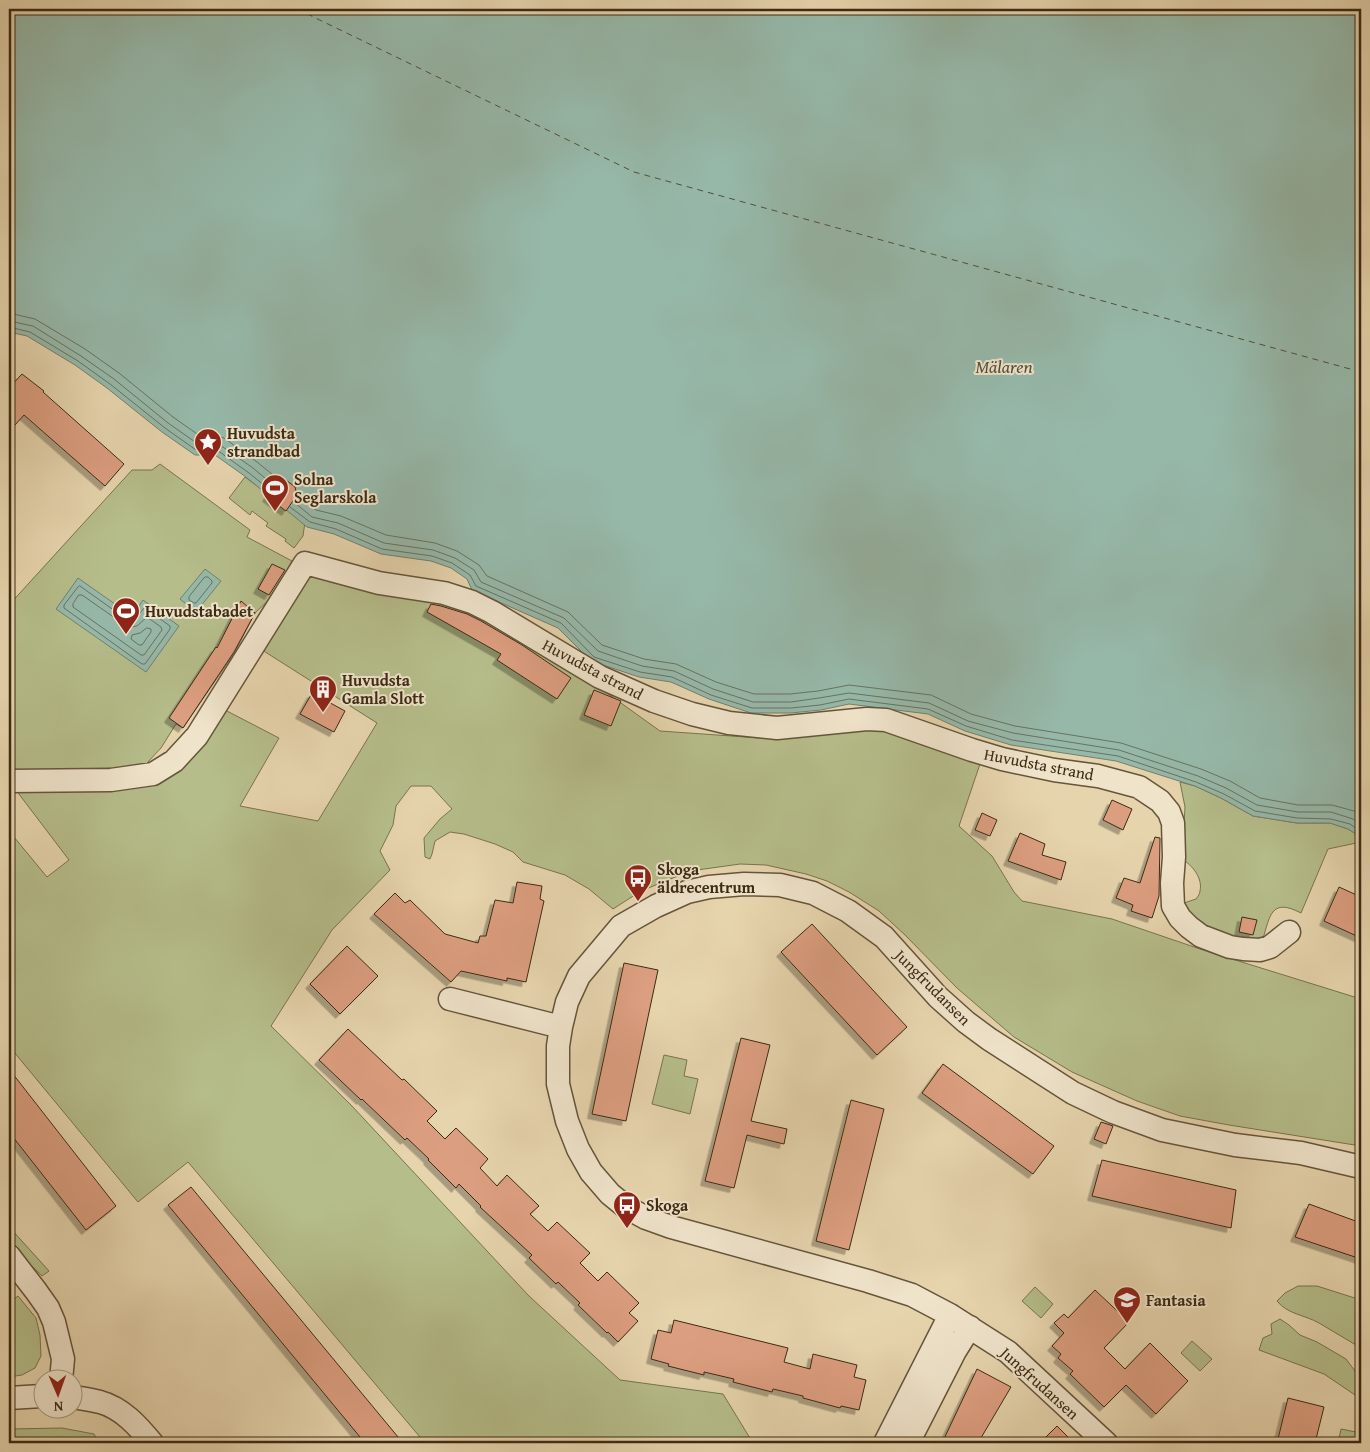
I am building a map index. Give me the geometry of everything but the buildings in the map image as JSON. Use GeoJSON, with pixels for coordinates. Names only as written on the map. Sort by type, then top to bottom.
{"type":"FeatureCollection","features":[{"type":"Feature","properties":{"kind":"street","name":"Huvudsta strand"},"geometry":{"type":"LineString","coordinates":[[9,781],[111,780],[153,774],[174,762],[197,736],[305,562],[379,583],[444,593],[472,602],[600,677],[654,701],[692,714],[729,723],[777,728],[867,719],[886,720],[1002,760],[1098,776],[1139,787],[1160,800],[1169,812],[1173,823],[1173,906],[1180,918],[1201,936],[1230,947],[1243,949],[1260,950],[1270,947],[1288,932]]}},
{"type":"Feature","properties":{"kind":"street","name":"Jungfrudansen"},"geometry":{"type":"LineString","coordinates":[[1106,1443],[1008,1352],[950,1315],[912,1295],[868,1281],[671,1227],[646,1218],[626,1207],[610,1194],[591,1172],[578,1149],[567,1121],[558,1084],[558,1046],[566,1002],[579,976],[621,926],[656,906],[687,892],[709,887],[744,884],[780,885],[813,893],[848,911],[884,937],[938,996],[966,1022],[1073,1093],[1113,1112],[1162,1130],[1236,1145],[1301,1153],[1361,1167]]}},
{"type":"Feature","properties":{"kind":"street"},"geometry":{"type":"LineString","coordinates":[[450,999],[561,1027]]}},
{"type":"Feature","properties":{"kind":"street"},"geometry":{"type":"LineString","coordinates":[[9,1256],[48,1308],[54,1322],[63,1359],[62,1370]]}},
{"type":"Feature","properties":{"kind":"street"},"geometry":{"type":"LineString","coordinates":[[885,1443],[950,1315]]}},
{"type":"Feature","properties":{"kind":"street"},"geometry":{"type":"LineString","coordinates":[[908,1443],[955,1351],[970,1327]]}},
{"type":"Feature","properties":{"kind":"street"},"geometry":{"type":"LineString","coordinates":[[9,1398],[32,1397]]}},
{"type":"Feature","properties":{"kind":"street"},"geometry":{"type":"LineString","coordinates":[[82,1399],[102,1402],[120,1412],[138,1425],[152,1443]]}},
{"type":"Feature","properties":{"kind":"green space"},"geometry":{"type":"Polygon","coordinates":[[[160,464],[250,530],[247,537],[292,561],[272,597],[255,613],[235,652],[183,728],[176,724],[161,748],[146,764],[161,776],[225,710],[279,738],[240,806],[318,821],[377,723],[259,648],[309,568],[466,608],[607,693],[660,731],[774,739],[881,729],[981,761],[959,826],[992,856],[1014,892],[1022,901],[1112,919],[1203,950],[1361,999],[1361,1146],[1180,1116],[1137,1101],[1072,1072],[1014,1037],[957,988],[879,911],[849,892],[827,881],[806,874],[766,865],[740,864],[690,871],[641,891],[613,909],[589,889],[565,875],[523,862],[513,852],[464,834],[450,832],[435,841],[430,859],[425,857],[424,838],[440,819],[452,809],[431,786],[411,786],[396,806],[393,825],[380,851],[390,870],[332,930],[271,1026],[351,1105],[529,1296],[620,1380],[723,1394],[753,1443],[425,1443],[188,1162],[138,1202],[9,1046],[9,831],[47,877],[69,860],[9,781],[9,605],[132,470],[152,470],[160,464]]]}},
{"type":"Feature","properties":{"kind":"green space","name":"Solna Seglarskola"},"geometry":{"type":"Polygon","coordinates":[[[245,477],[305,522],[303,536],[294,548],[285,541],[286,539],[266,526],[268,523],[252,511],[250,515],[229,498],[245,477]]]}},
{"type":"Feature","properties":{"kind":"green space"},"geometry":{"type":"Polygon","coordinates":[[[1180,782],[1195,786],[1221,798],[1253,816],[1297,823],[1330,823],[1348,829],[1361,837],[1361,842],[1328,849],[1301,913],[1284,907],[1278,908],[1270,916],[1263,939],[1249,942],[1210,929],[1188,910],[1184,903],[1196,899],[1200,893],[1200,881],[1196,872],[1182,859],[1185,807],[1180,782]]]}},
{"type":"Feature","properties":{"kind":"green space"},"geometry":{"type":"Polygon","coordinates":[[[664,1055],[687,1060],[684,1076],[698,1079],[690,1114],[652,1104],[664,1055]]]}},
{"type":"Feature","properties":{"kind":"green space"},"geometry":{"type":"Polygon","coordinates":[[[12,1230],[49,1271],[42,1276],[9,1244],[9,1232],[12,1230]]]}},
{"type":"Feature","properties":{"kind":"green space"},"geometry":{"type":"Polygon","coordinates":[[[1298,1286],[1317,1286],[1361,1300],[1361,1348],[1314,1320],[1291,1312],[1277,1301],[1285,1293],[1298,1286]]]}},
{"type":"Feature","properties":{"kind":"green space"},"geometry":{"type":"Polygon","coordinates":[[[1035,1287],[1053,1304],[1041,1318],[1022,1301],[1035,1287]]]}},
{"type":"Feature","properties":{"kind":"green space"},"geometry":{"type":"Polygon","coordinates":[[[18,1296],[36,1318],[40,1335],[41,1356],[35,1368],[22,1375],[9,1377],[9,1303],[18,1296]]]}},
{"type":"Feature","properties":{"kind":"green space"},"geometry":{"type":"Polygon","coordinates":[[[1280,1319],[1300,1335],[1317,1342],[1346,1359],[1358,1375],[1361,1373],[1361,1399],[1324,1374],[1259,1350],[1263,1338],[1272,1334],[1271,1324],[1280,1319]]]}},
{"type":"Feature","properties":{"kind":"green space"},"geometry":{"type":"Polygon","coordinates":[[[1192,1341],[1212,1359],[1200,1371],[1181,1353],[1192,1341]]]}},
{"type":"Feature","properties":{"kind":"green space"},"geometry":{"type":"Polygon","coordinates":[[[62,1428],[94,1434],[99,1443],[9,1443],[9,1429],[62,1428]]]}},
{"type":"Feature","properties":{"kind":"green space"},"geometry":{"type":"Polygon","coordinates":[[[1341,1429],[1361,1433],[1361,1443],[1338,1443],[1341,1429]]]}},
{"type":"Feature","properties":{"kind":"water","name":"Mälaren"},"geometry":{"type":"Polygon","coordinates":[[[9,9],[1361,9],[1361,837],[1348,829],[1330,823],[1297,823],[1253,816],[1195,786],[1116,761],[1011,745],[965,731],[928,714],[849,704],[821,710],[791,713],[751,713],[709,699],[671,682],[639,677],[591,661],[558,628],[472,590],[467,579],[451,568],[431,561],[381,554],[334,534],[307,527],[246,477],[215,455],[195,455],[75,365],[27,336],[9,332],[9,9]]]}},
{"type":"Feature","properties":{"kind":"water"},"geometry":{"type":"Polygon","coordinates":[[[205,569],[221,581],[196,612],[180,599],[205,569]]]}},
{"type":"Feature","properties":{"kind":"water"},"geometry":{"type":"Polygon","coordinates":[[[78,578],[132,616],[143,600],[179,626],[146,672],[56,609],[78,578]]]}},
{"type":"Feature","properties":{"kind":"ferry route"},"geometry":{"type":"LineString","coordinates":[[297,9],[634,172],[1361,372]]}},
{"type":"Feature","properties":{"kind":"place","name":"Huvudsta strandbad"},"geometry":{"type":"Point","coordinates":[208,466]}},
{"type":"Feature","properties":{"kind":"place","name":"Solna Seglarskola"},"geometry":{"type":"Point","coordinates":[275,512]}},
{"type":"Feature","properties":{"kind":"place","name":"Huvudstabadet"},"geometry":{"type":"Point","coordinates":[126,635]}},
{"type":"Feature","properties":{"kind":"place","name":"Huvudsta Gamla Slott"},"geometry":{"type":"Point","coordinates":[323,713]}},
{"type":"Feature","properties":{"kind":"place","name":"Skoga äldrecentrum"},"geometry":{"type":"Point","coordinates":[638,902]}},
{"type":"Feature","properties":{"kind":"place","name":"Skoga"},"geometry":{"type":"Point","coordinates":[627,1229]}},
{"type":"Feature","properties":{"kind":"place","name":"Fantasia"},"geometry":{"type":"Point","coordinates":[1127,1324]}}]}
